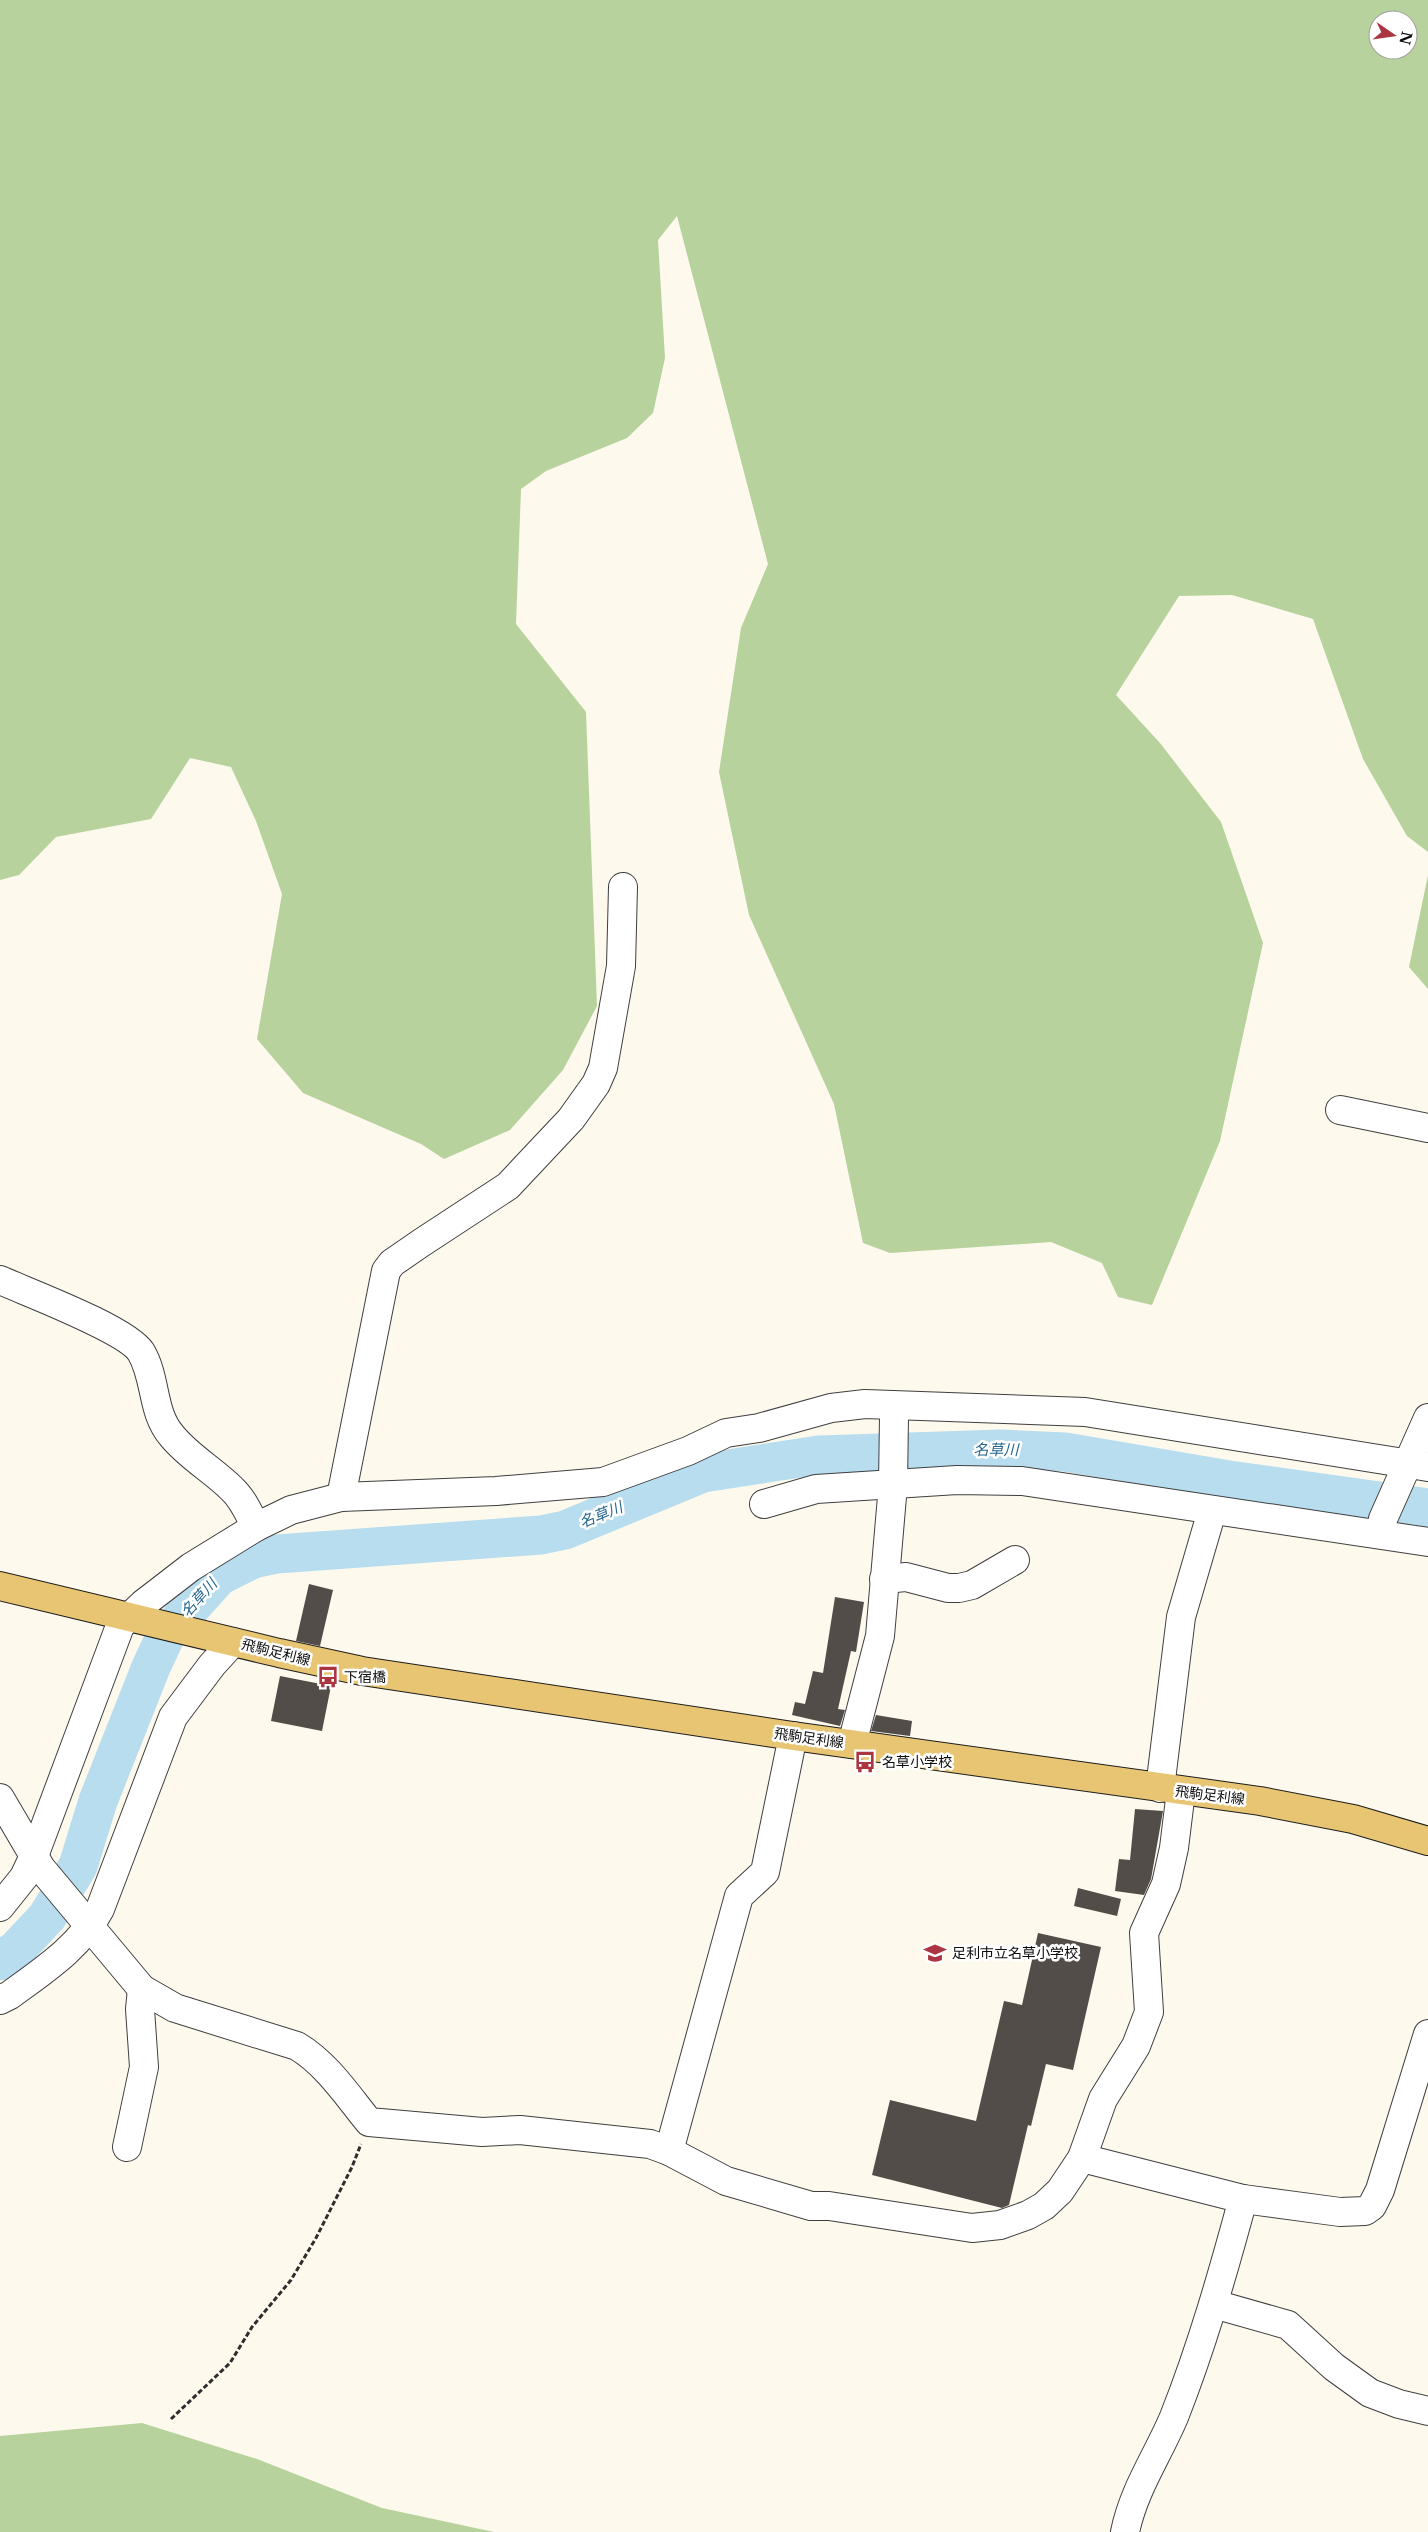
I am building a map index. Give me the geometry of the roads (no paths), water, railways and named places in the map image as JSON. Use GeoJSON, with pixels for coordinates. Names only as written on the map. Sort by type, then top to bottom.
{"type":"FeatureCollection","features":[{"type":"Feature","properties":{"kind":"main road"},"geometry":{"type":"LineString","coordinates":[[0,1586],[227,1640]]}},
{"type":"Feature","properties":{"kind":"main road","name":"飛駒足利線"},"geometry":{"type":"LineString","coordinates":[[227,1640],[371,1672],[793,1736],[1309,1810],[1353,1819],[1428,1841]]}},
{"type":"Feature","properties":{"kind":"street"},"geometry":{"type":"LineString","coordinates":[[341,1497],[386,1271],[392,1263],[508,1186],[572,1118],[596,1084],[604,1068],[621,966],[624,887]]}},
{"type":"Feature","properties":{"kind":"street"},"geometry":{"type":"LineString","coordinates":[[1340,1110],[1428,1128]]}},
{"type":"Feature","properties":{"kind":"street"},"geometry":{"type":"LineString","coordinates":[[0,1280],[101,1325],[127,1339],[140,1351],[147,1367],[161,1423],[186,1451],[233,1489],[256,1527]]}},
{"type":"Feature","properties":{"kind":"street"},"geometry":{"type":"LineString","coordinates":[[0,1907],[37,1862],[120,1626],[136,1618],[192,1567],[256,1527],[291,1510],[341,1497],[496,1491],[602,1482],[688,1451],[726,1433],[759,1428],[831,1408],[865,1404],[893,1410],[1085,1412],[1413,1469]]}},
{"type":"Feature","properties":{"kind":"street"},"geometry":{"type":"LineString","coordinates":[[852,1744],[880,1636],[893,1479],[893,1410]]}},
{"type":"Feature","properties":{"kind":"street"},"geometry":{"type":"LineString","coordinates":[[1382,1527],[1413,1469],[1428,1418]]}},
{"type":"Feature","properties":{"kind":"street"},"geometry":{"type":"LineString","coordinates":[[764,1504],[816,1489],[893,1479],[1022,1480],[1212,1510],[1382,1527],[1428,1542]]}},
{"type":"Feature","properties":{"kind":"street"},"geometry":{"type":"LineString","coordinates":[[0,1798],[37,1862],[142,1989],[175,2008],[297,2046],[312,2055],[369,2122],[482,2132],[520,2130],[650,2144],[669,2150],[726,2181],[805,2204],[972,2228],[1000,2225],[1028,2215],[1044,2206],[1060,2191],[1082,2158],[1103,2099],[1136,2046],[1149,2012],[1144,1933],[1166,1884],[1174,1848],[1171,1789],[1181,1617],[1212,1510]]}},
{"type":"Feature","properties":{"kind":"street"},"geometry":{"type":"LineString","coordinates":[[884,1579],[906,1577],[948,1588],[959,1588],[972,1585],[1015,1560]]}},
{"type":"Feature","properties":{"kind":"street"},"geometry":{"type":"LineString","coordinates":[[0,2000],[10,1995],[70,1950],[85,1919],[100,1909],[173,1717],[212,1665],[227,1640]]}},
{"type":"Feature","properties":{"kind":"street"},"geometry":{"type":"LineString","coordinates":[[669,2150],[739,1896],[765,1872],[793,1736]]}},
{"type":"Feature","properties":{"kind":"street"},"geometry":{"type":"LineString","coordinates":[[127,2147],[144,2067],[140,2009],[142,1989]]}},
{"type":"Feature","properties":{"kind":"street"},"geometry":{"type":"LineString","coordinates":[[1082,2158],[1243,2199],[1340,2212],[1365,2211],[1372,2206],[1380,2190],[1428,2034]]}},
{"type":"Feature","properties":{"kind":"street"},"geometry":{"type":"LineString","coordinates":[[1125,2532],[1135,2494],[1174,2417],[1214,2304],[1243,2199]]}},
{"type":"Feature","properties":{"kind":"street"},"geometry":{"type":"LineString","coordinates":[[1214,2304],[1288,2325],[1334,2367],[1370,2393],[1399,2404],[1428,2411]]}},
{"type":"Feature","properties":{"kind":"waterway","name":"名草川"},"geometry":{"type":"LineString","coordinates":[[0,1961],[16,1950],[47,1917],[78,1866],[98,1801],[151,1667],[166,1635],[219,1576],[253,1559],[277,1554],[541,1535],[565,1530],[703,1473],[819,1455],[1000,1449],[1065,1452],[1229,1480],[1428,1508]]}},
{"type":"Feature","properties":{"kind":"place","name":"下宿橋"},"geometry":{"type":"Point","coordinates":[328,1677]}},
{"type":"Feature","properties":{"kind":"place","name":"名草小学校"},"geometry":{"type":"Point","coordinates":[865,1762]}},
{"type":"Feature","properties":{"kind":"place","name":"足利市立名草小学校"},"geometry":{"type":"Point","coordinates":[935,1953]}}]}
